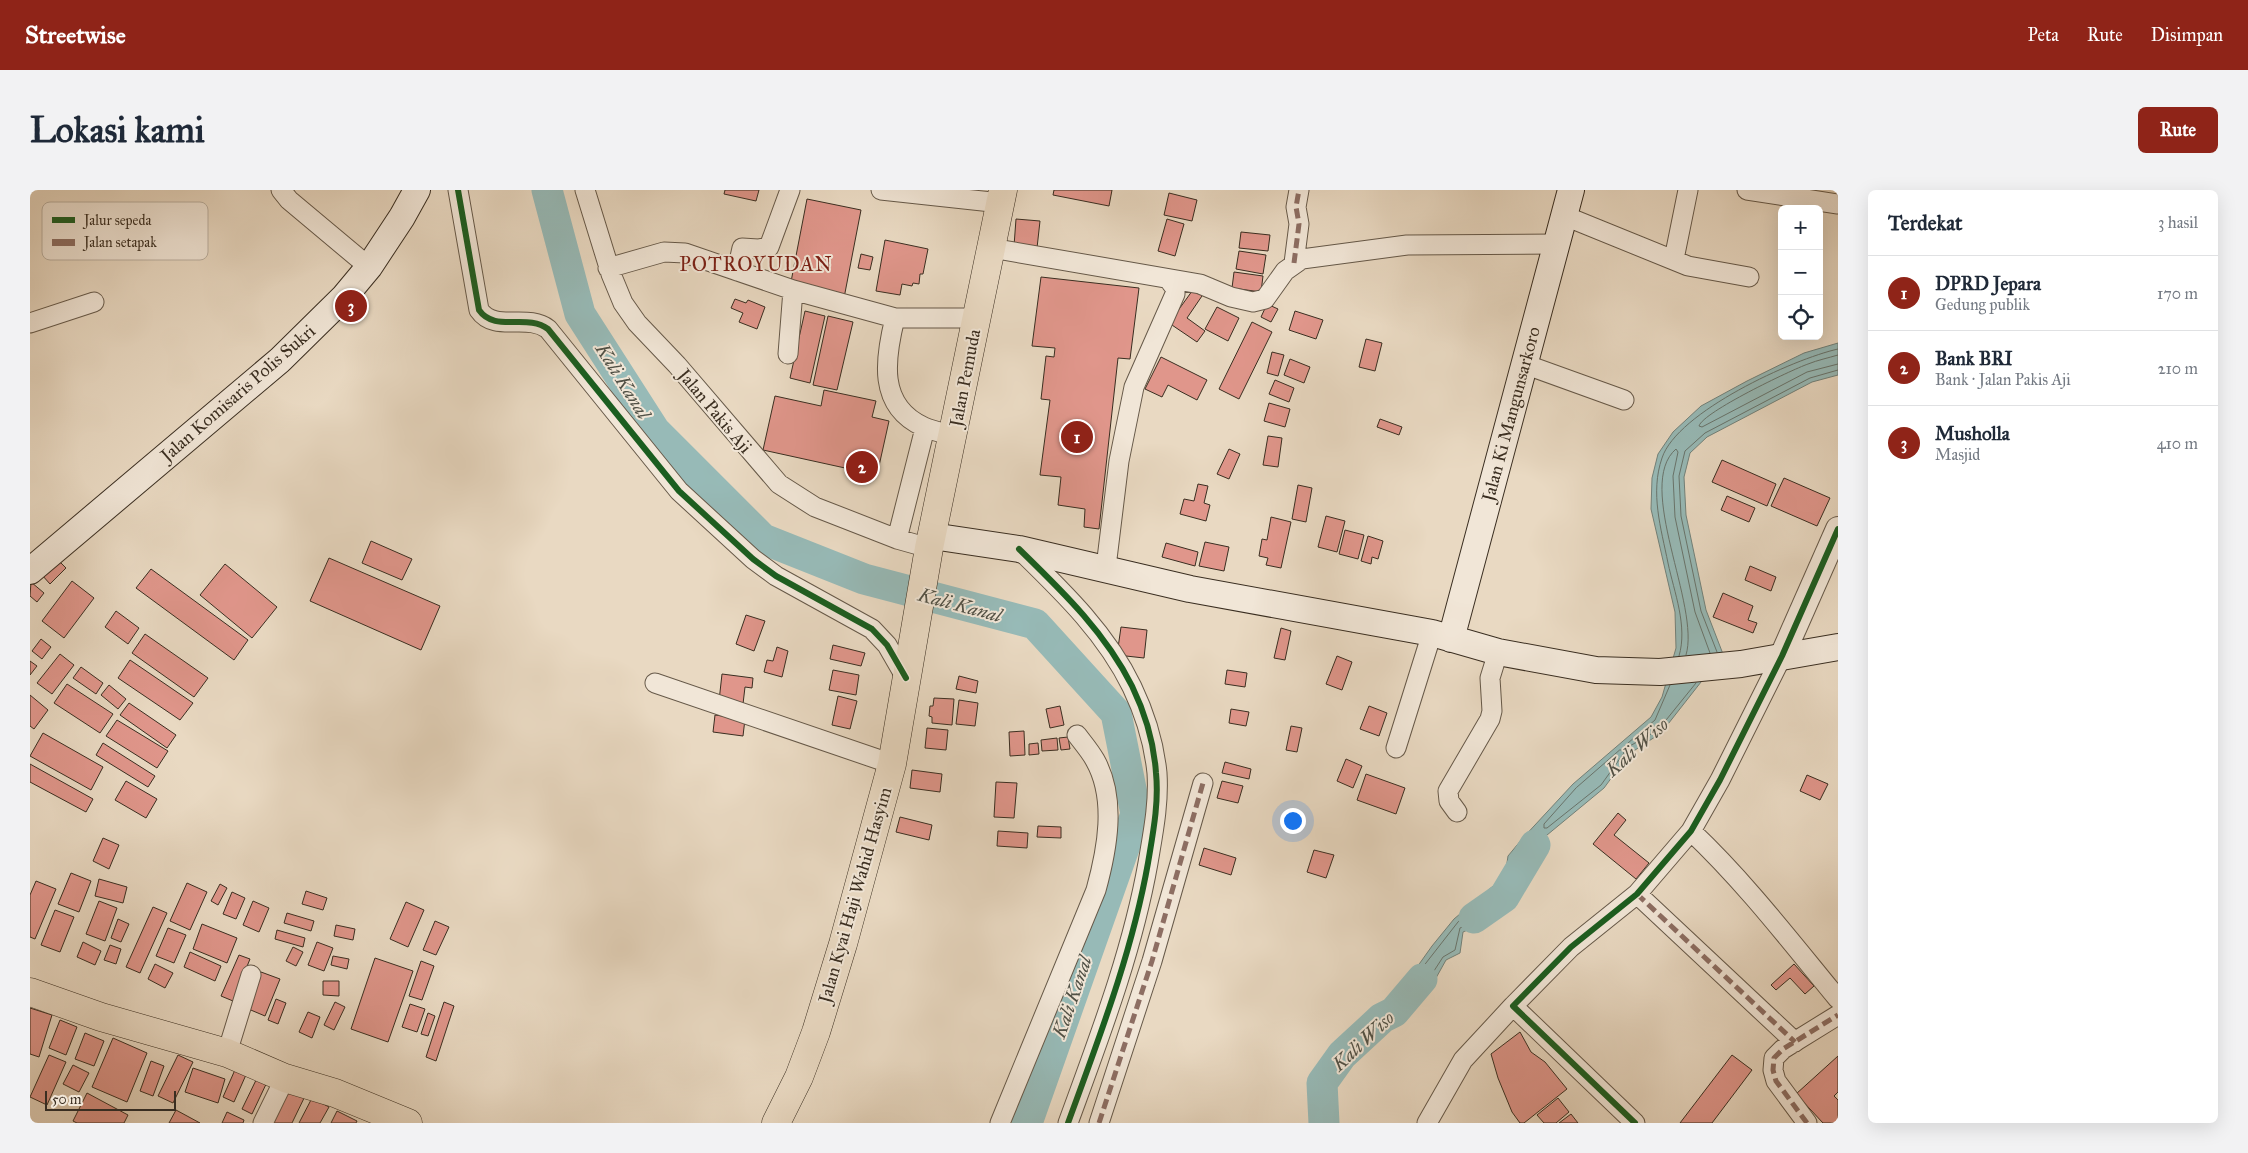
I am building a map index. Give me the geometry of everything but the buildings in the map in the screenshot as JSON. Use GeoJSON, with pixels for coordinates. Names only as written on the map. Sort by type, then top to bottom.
{"type":"FeatureCollection","features":[{"type":"Feature","properties":{"kind":"highway","name":"Jalan Pemuda"},"geometry":{"type":"LineString","coordinates":[[907,669],[929,550],[1002,196]]}},
{"type":"Feature","properties":{"kind":"highway","name":"Jalan Kyai Haji Wahid Hasyim"},"geometry":{"type":"LineString","coordinates":[[776,1123],[799,1077],[816,1032],[843,944],[892,764],[907,669]]}},
{"type":"Feature","properties":{"kind":"highway"},"geometry":{"type":"LineString","coordinates":[[30,992],[101,1017],[227,1053],[285,1078],[335,1093],[408,1123]]}},
{"type":"Feature","properties":{"kind":"main road","name":"Jalan Komisaris Polis Sukri"},"geometry":{"type":"LineString","coordinates":[[30,570],[280,360],[344,297],[369,267],[402,217],[417,190]]}},
{"type":"Feature","properties":{"kind":"main road","name":"Jalan Ki Mangunsarkoro"},"geometry":{"type":"LineString","coordinates":[[1441,636],[1524,364],[1572,190]]}},
{"type":"Feature","properties":{"kind":"main road"},"geometry":{"type":"LineString","coordinates":[[929,550],[1020,549],[1106,567],[1190,588],[1441,636],[1498,652],[1578,668],[1615,672],[1660,672],[1741,664],[1838,647]]}},
{"type":"Feature","properties":{"kind":"street"},"geometry":{"type":"LineString","coordinates":[[281,190],[289,200],[369,267]]}},
{"type":"Feature","properties":{"kind":"street"},"geometry":{"type":"LineString","coordinates":[[458,190],[479,310],[484,317],[494,321],[532,321],[548,329],[679,490],[753,559],[776,576],[872,629],[907,669]]}},
{"type":"Feature","properties":{"kind":"street","name":"Jalan Pakis Aji"},"geometry":{"type":"LineString","coordinates":[[585,190],[616,290],[637,323],[677,365],[779,484],[815,507],[929,550]]}},
{"type":"Feature","properties":{"kind":"street"},"geometry":{"type":"LineString","coordinates":[[736,271],[742,248],[758,249],[769,247],[790,190]]}},
{"type":"Feature","properties":{"kind":"street"},"geometry":{"type":"LineString","coordinates":[[882,190],[1002,196]]}},
{"type":"Feature","properties":{"kind":"street"},"geometry":{"type":"LineString","coordinates":[[1294,262],[1299,224],[1296,207],[1299,190]]}},
{"type":"Feature","properties":{"kind":"street"},"geometry":{"type":"LineString","coordinates":[[1674,259],[1688,190]]}},
{"type":"Feature","properties":{"kind":"street"},"geometry":{"type":"LineString","coordinates":[[1748,190],[1838,203]]}},
{"type":"Feature","properties":{"kind":"street"},"geometry":{"type":"LineString","coordinates":[[1565,216],[1702,270],[1749,276]]}},
{"type":"Feature","properties":{"kind":"street"},"geometry":{"type":"LineString","coordinates":[[991,248],[1200,284],[1231,297],[1253,302],[1265,299],[1271,293],[1284,271],[1294,262],[1302,259],[1408,245],[1558,244]]}},
{"type":"Feature","properties":{"kind":"street"},"geometry":{"type":"LineString","coordinates":[[608,268],[664,252],[685,253],[793,290],[895,318],[977,318]]}},
{"type":"Feature","properties":{"kind":"street"},"geometry":{"type":"LineString","coordinates":[[1106,567],[1119,460],[1134,387],[1175,294],[1176,288],[1169,280]]}},
{"type":"Feature","properties":{"kind":"street"},"geometry":{"type":"LineString","coordinates":[[788,354],[793,290]]}},
{"type":"Feature","properties":{"kind":"street"},"geometry":{"type":"LineString","coordinates":[[30,323],[94,302]]}},
{"type":"Feature","properties":{"kind":"street"},"geometry":{"type":"LineString","coordinates":[[895,318],[887,352],[887,375],[890,390],[906,415],[925,428],[954,436]]}},
{"type":"Feature","properties":{"kind":"street"},"geometry":{"type":"LineString","coordinates":[[1524,364],[1624,400]]}},
{"type":"Feature","properties":{"kind":"street"},"geometry":{"type":"LineString","coordinates":[[897,539],[925,428]]}},
{"type":"Feature","properties":{"kind":"street"},"geometry":{"type":"LineString","coordinates":[[1427,1123],[1463,1060],[1571,947],[1638,894],[1691,831],[1720,780],[1782,656],[1838,529]]}},
{"type":"Feature","properties":{"kind":"street"},"geometry":{"type":"LineString","coordinates":[[1020,549],[1062,591],[1118,661],[1132,686],[1148,727],[1156,774],[1155,825],[1141,902],[1114,995],[1068,1123]]}},
{"type":"Feature","properties":{"kind":"street"},"geometry":{"type":"LineString","coordinates":[[1396,748],[1441,636]]}},
{"type":"Feature","properties":{"kind":"street"},"geometry":{"type":"LineString","coordinates":[[1457,812],[1449,800],[1448,792],[1490,719],[1492,711],[1490,678],[1498,652]]}},
{"type":"Feature","properties":{"kind":"street"},"geometry":{"type":"LineString","coordinates":[[655,683],[892,764]]}},
{"type":"Feature","properties":{"kind":"street"},"geometry":{"type":"LineString","coordinates":[[1000,1123],[1096,890],[1103,864],[1108,818],[1103,779],[1096,761],[1077,734]]}},
{"type":"Feature","properties":{"kind":"street"},"geometry":{"type":"LineString","coordinates":[[1099,1123],[1152,961],[1202,783]]}},
{"type":"Feature","properties":{"kind":"street"},"geometry":{"type":"LineString","coordinates":[[1691,831],[1718,856],[1838,999]]}},
{"type":"Feature","properties":{"kind":"street"},"geometry":{"type":"LineString","coordinates":[[1638,894],[1795,1042]]}},
{"type":"Feature","properties":{"kind":"street"},"geometry":{"type":"LineString","coordinates":[[227,1053],[251,975]]}},
{"type":"Feature","properties":{"kind":"street"},"geometry":{"type":"LineString","coordinates":[[1513,1006],[1636,1123]]}},
{"type":"Feature","properties":{"kind":"street"},"geometry":{"type":"LineString","coordinates":[[1807,1123],[1776,1081],[1772,1070],[1774,1058],[1795,1042],[1838,1015]]}},
{"type":"Feature","properties":{"kind":"street"},"geometry":{"type":"LineString","coordinates":[[263,1123],[285,1078]]}},
{"type":"Feature","properties":{"kind":"water"},"geometry":{"type":"Polygon","coordinates":[[[1838,343],[1838,375],[1812,382],[1707,437],[1690,453],[1684,477],[1686,515],[1706,610],[1723,654],[1661,733],[1629,754],[1604,788],[1541,840],[1506,890],[1508,904],[1488,921],[1463,932],[1460,953],[1446,960],[1436,978],[1422,986],[1403,1012],[1394,1012],[1395,998],[1432,946],[1454,919],[1505,876],[1508,856],[1522,839],[1573,784],[1651,717],[1662,697],[1676,648],[1675,612],[1651,509],[1652,478],[1658,454],[1673,432],[1701,406],[1804,353],[1838,343]]]}},
{"type":"Feature","properties":{"kind":"waterway","name":"Kali Kanal"},"geometry":{"type":"LineString","coordinates":[[547,190],[580,314],[655,431],[763,539],[864,579],[1035,624],[1116,713],[1136,814],[1027,1123]]}},
{"type":"Feature","properties":{"kind":"waterway","name":"Kali Wiso"},"geometry":{"type":"LineString","coordinates":[[1474,918],[1504,897],[1535,845]]}},
{"type":"Feature","properties":{"kind":"waterway","name":"Kali Wiso"},"geometry":{"type":"LineString","coordinates":[[1324,1123],[1322,1083],[1342,1055],[1382,1018],[1394,1012],[1422,979]]}},
{"type":"Feature","properties":{"kind":"marked path"},"geometry":{"type":"LineString","coordinates":[[1294,263],[1299,224],[1296,207],[1299,190]]}},
{"type":"Feature","properties":{"kind":"marked path"},"geometry":{"type":"LineString","coordinates":[[1099,1123],[1152,961],[1203,783]]}},
{"type":"Feature","properties":{"kind":"marked path"},"geometry":{"type":"LineString","coordinates":[[1637,894],[1795,1042]]}},
{"type":"Feature","properties":{"kind":"marked path"},"geometry":{"type":"LineString","coordinates":[[1807,1123],[1776,1081],[1773,1070],[1774,1058],[1783,1049],[1838,1015]]}},
{"type":"Feature","properties":{"kind":"cycle path"},"geometry":{"type":"LineString","coordinates":[[458,190],[479,310],[486,317],[494,320],[531,323],[548,329],[679,491],[753,559],[776,576],[872,629],[887,645],[906,678]]}},
{"type":"Feature","properties":{"kind":"cycle path"},"geometry":{"type":"LineString","coordinates":[[1635,1123],[1513,1006],[1571,947],[1637,894],[1691,831],[1720,780],[1782,656],[1838,529]]}},
{"type":"Feature","properties":{"kind":"cycle path"},"geometry":{"type":"LineString","coordinates":[[1019,549],[1082,613],[1121,666],[1145,717],[1151,739],[1156,773],[1157,796],[1154,829],[1133,930],[1114,995],[1068,1123]]}},
{"type":"Feature","properties":{"kind":"place","name":"Musholla"},"geometry":{"type":"Point","coordinates":[351,306]}},
{"type":"Feature","properties":{"kind":"place","name":"DPRD Jepara"},"geometry":{"type":"Point","coordinates":[1077,437]}},
{"type":"Feature","properties":{"kind":"place","name":"Bank BRI"},"geometry":{"type":"Point","coordinates":[862,467]}},
{"type":"Feature","properties":{"kind":"district","name":"POTROYUDAN"},"geometry":{"type":"Point","coordinates":[756,264]}}]}
